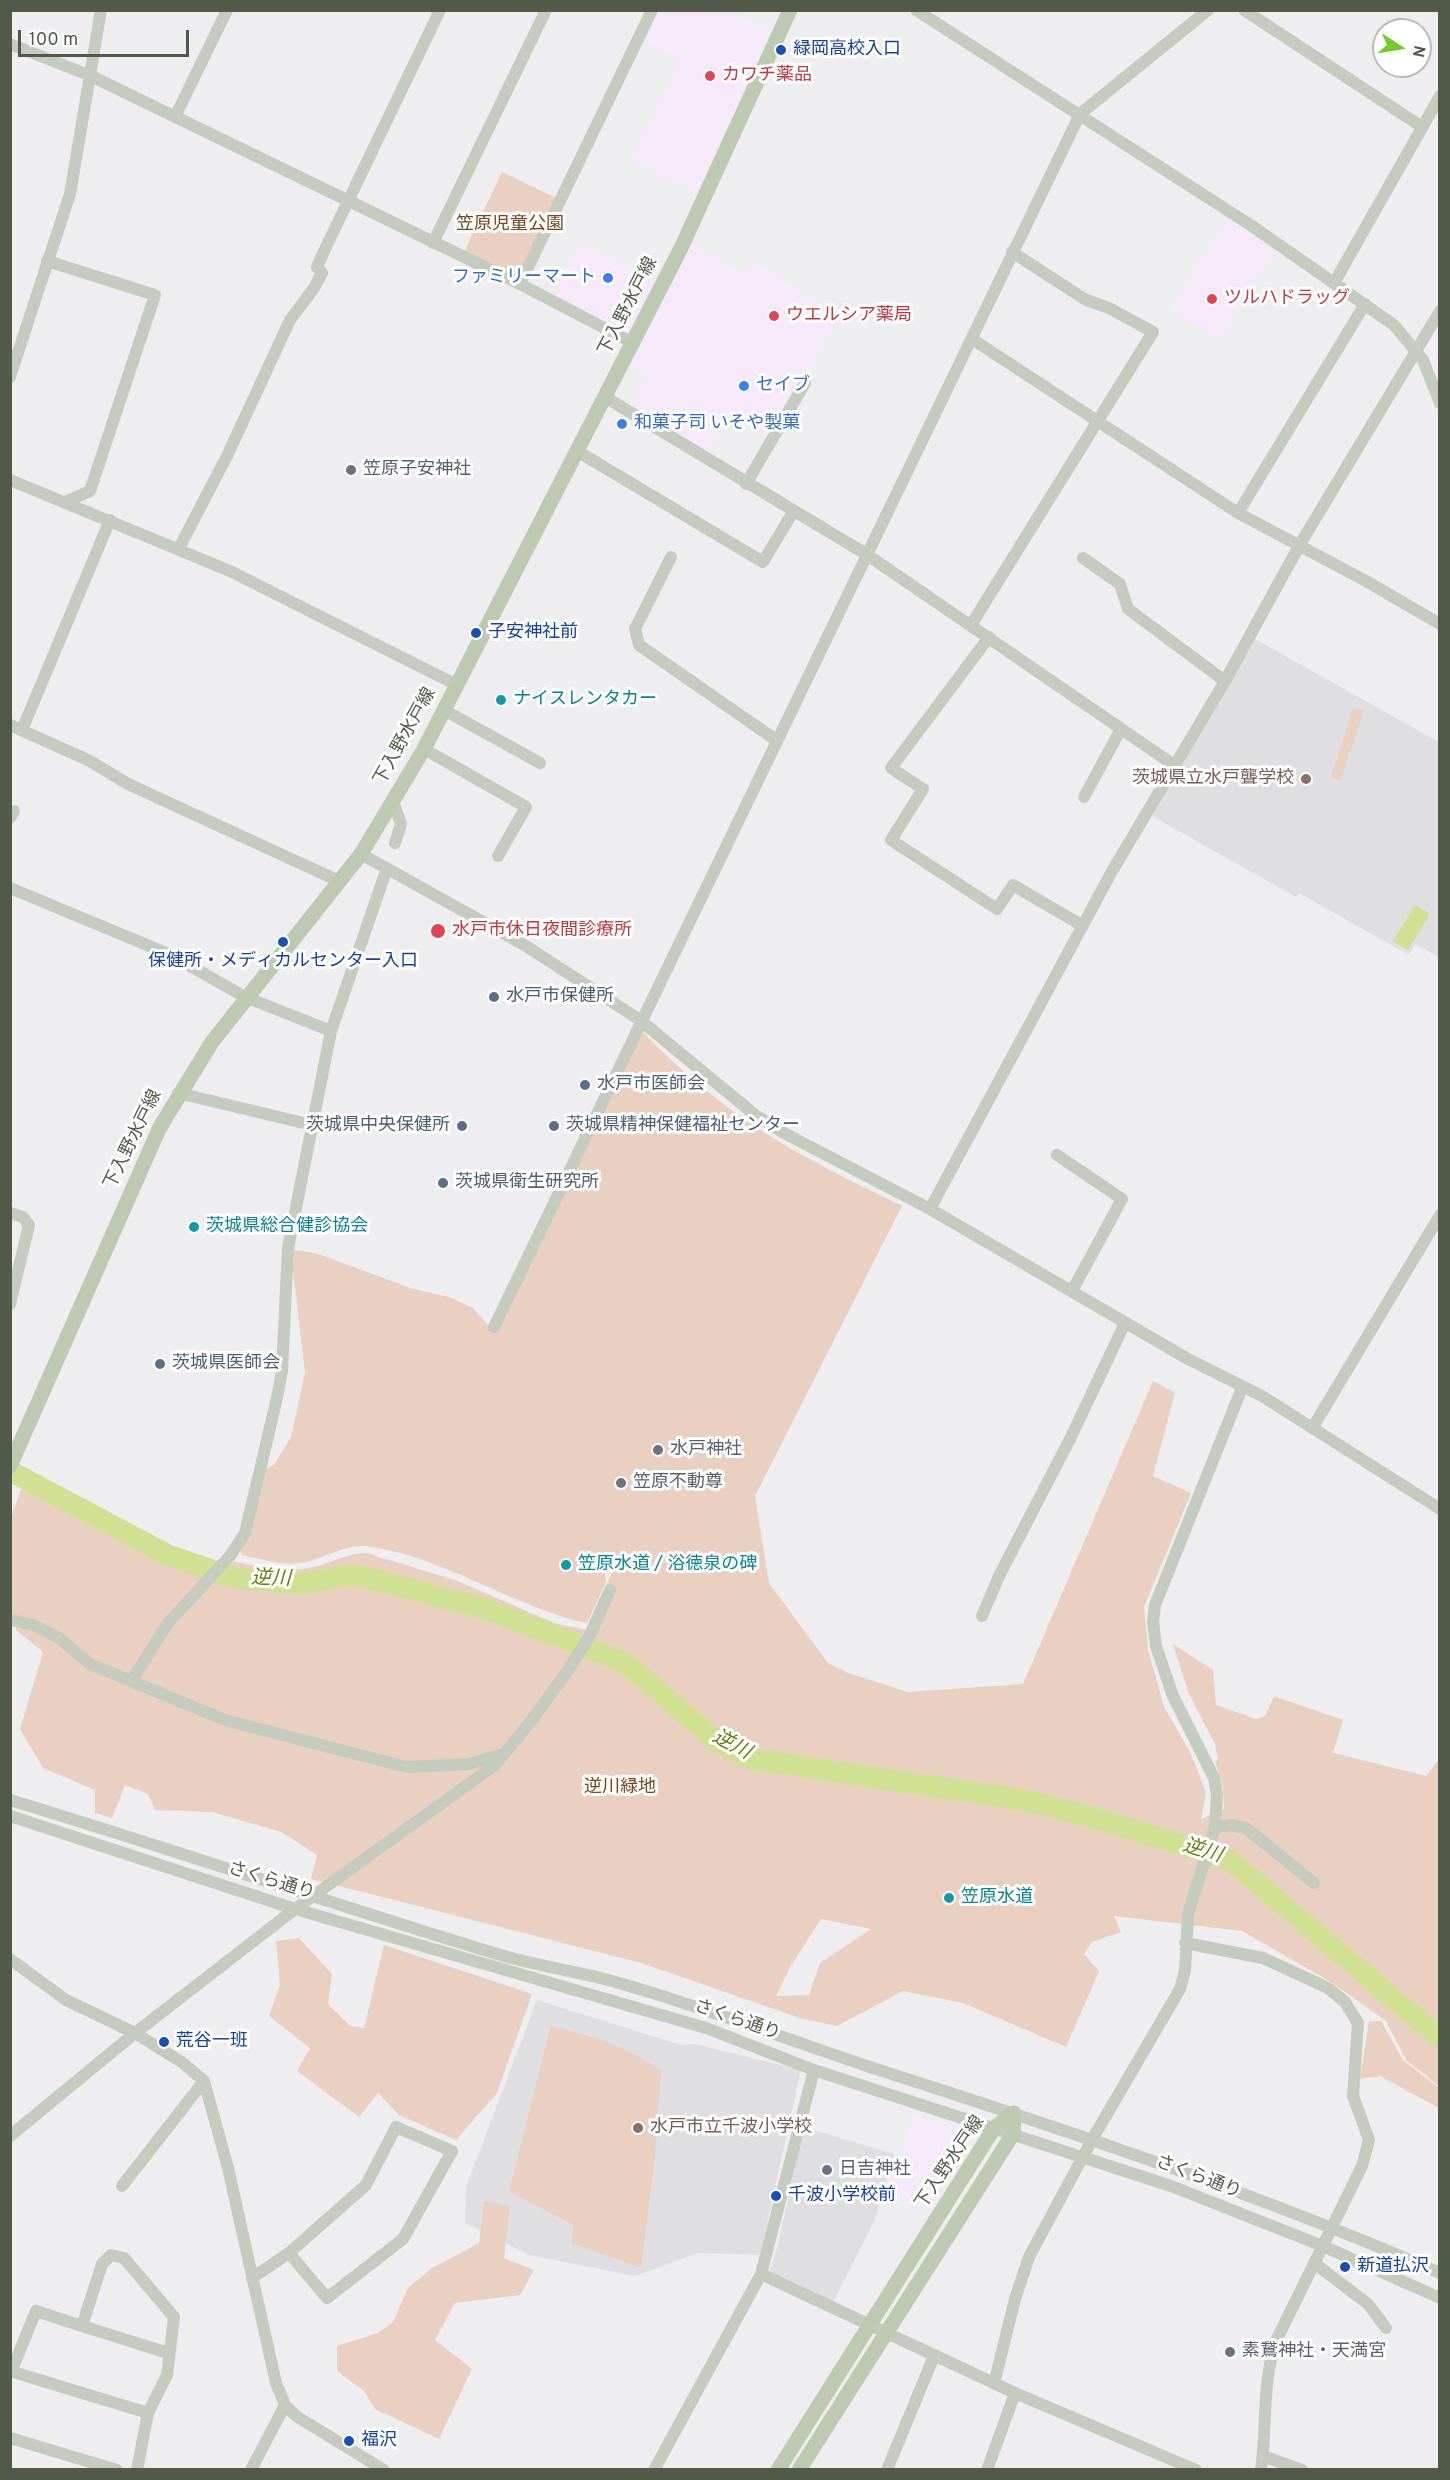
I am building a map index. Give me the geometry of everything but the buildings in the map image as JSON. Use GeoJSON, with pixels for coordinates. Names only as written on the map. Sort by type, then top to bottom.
{"type":"FeatureCollection","features":[{"type":"Feature","properties":{"kind":"main road","name":"下入野水戸線"},"geometry":{"type":"LineString","coordinates":[[12,1461],[142,1162],[178,1093],[245,997],[361,854],[424,749],[681,248],[790,10]]}},
{"type":"Feature","properties":{"kind":"main road","name":"下入野水戸線"},"geometry":{"type":"LineString","coordinates":[[778,2469],[994,2128],[1014,2113]]}},
{"type":"Feature","properties":{"kind":"main road","name":"下入野水戸線"},"geometry":{"type":"LineString","coordinates":[[799,2469],[1013,2134],[1014,2113]]}},
{"type":"Feature","properties":{"kind":"street"},"geometry":{"type":"LineString","coordinates":[[10,377],[15,346],[70,194],[101,10]]}},
{"type":"Feature","properties":{"kind":"street"},"geometry":{"type":"LineString","coordinates":[[175,117],[227,10]]}},
{"type":"Feature","properties":{"kind":"street"},"geometry":{"type":"LineString","coordinates":[[179,548],[227,456],[290,320],[314,288],[322,273],[317,267],[440,10]]}},
{"type":"Feature","properties":{"kind":"street"},"geometry":{"type":"LineString","coordinates":[[433,243],[546,10]]}},
{"type":"Feature","properties":{"kind":"street"},"geometry":{"type":"LineString","coordinates":[[520,284],[652,10]]}},
{"type":"Feature","properties":{"kind":"street"},"geometry":{"type":"LineString","coordinates":[[916,10],[1080,114],[1394,325],[1416,348],[1440,403]]}},
{"type":"Feature","properties":{"kind":"street"},"geometry":{"type":"LineString","coordinates":[[494,1327],[640,1020],[1080,114],[1208,10]]}},
{"type":"Feature","properties":{"kind":"street"},"geometry":{"type":"LineString","coordinates":[[1244,10],[1422,127]]}},
{"type":"Feature","properties":{"kind":"street"},"geometry":{"type":"LineString","coordinates":[[10,44],[91,76],[520,284],[633,343]]}},
{"type":"Feature","properties":{"kind":"street"},"geometry":{"type":"LineString","coordinates":[[1334,283],[1440,96]]}},
{"type":"Feature","properties":{"kind":"street"},"geometry":{"type":"LineString","coordinates":[[971,624],[1152,332],[1109,308],[1086,300],[1012,252]]}},
{"type":"Feature","properties":{"kind":"street"},"geometry":{"type":"LineString","coordinates":[[47,261],[155,295],[90,491],[65,502]]}},
{"type":"Feature","properties":{"kind":"street"},"geometry":{"type":"LineString","coordinates":[[1238,513],[1365,304]]}},
{"type":"Feature","properties":{"kind":"street"},"geometry":{"type":"LineString","coordinates":[[930,1209],[1001,1074],[1174,765],[1225,681],[1299,546],[1440,311]]}},
{"type":"Feature","properties":{"kind":"street"},"geometry":{"type":"LineString","coordinates":[[972,339],[1238,513],[1366,581],[1440,624]]}},
{"type":"Feature","properties":{"kind":"street"},"geometry":{"type":"LineString","coordinates":[[746,484],[805,383]]}},
{"type":"Feature","properties":{"kind":"street"},"geometry":{"type":"LineString","coordinates":[[605,397],[746,484],[866,554],[1174,765]]}},
{"type":"Feature","properties":{"kind":"street"},"geometry":{"type":"LineString","coordinates":[[578,451],[763,561],[793,512]]}},
{"type":"Feature","properties":{"kind":"street"},"geometry":{"type":"LineString","coordinates":[[10,480],[231,571],[457,685]]}},
{"type":"Feature","properties":{"kind":"street"},"geometry":{"type":"LineString","coordinates":[[110,520],[16,728],[90,761],[128,784],[339,881]]}},
{"type":"Feature","properties":{"kind":"street"},"geometry":{"type":"LineString","coordinates":[[671,557],[635,629],[639,645],[776,740]]}},
{"type":"Feature","properties":{"kind":"street"},"geometry":{"type":"LineString","coordinates":[[1083,558],[1120,584],[1128,609],[1225,681]]}},
{"type":"Feature","properties":{"kind":"street"},"geometry":{"type":"LineString","coordinates":[[988,637],[891,768],[923,789],[891,840],[997,909],[1013,885],[1083,926]]}},
{"type":"Feature","properties":{"kind":"street"},"geometry":{"type":"LineString","coordinates":[[444,710],[540,763]]}},
{"type":"Feature","properties":{"kind":"street"},"geometry":{"type":"LineString","coordinates":[[1084,797],[1121,729]]}},
{"type":"Feature","properties":{"kind":"street"},"geometry":{"type":"LineString","coordinates":[[424,749],[526,807],[498,856]]}},
{"type":"Feature","properties":{"kind":"street"},"geometry":{"type":"LineString","coordinates":[[393,801],[401,824],[395,843]]}},
{"type":"Feature","properties":{"kind":"street"},"geometry":{"type":"LineString","coordinates":[[361,854],[526,946],[640,1020],[754,1114],[784,1134],[930,1209],[1125,1323],[1242,1388],[1262,1396],[1440,1509]]}},
{"type":"Feature","properties":{"kind":"street"},"geometry":{"type":"LineString","coordinates":[[132,1680],[168,1623],[245,1533],[282,1371],[288,1248],[331,1031],[387,868]]}},
{"type":"Feature","properties":{"kind":"street"},"geometry":{"type":"LineString","coordinates":[[10,888],[171,954],[245,997],[331,1031]]}},
{"type":"Feature","properties":{"kind":"street"},"geometry":{"type":"LineString","coordinates":[[178,1093],[312,1125]]}},
{"type":"Feature","properties":{"kind":"street"},"geometry":{"type":"LineString","coordinates":[[1056,1155],[1122,1199],[1072,1291]]}},
{"type":"Feature","properties":{"kind":"street"},"geometry":{"type":"LineString","coordinates":[[10,1213],[23,1217],[29,1225],[14,1272],[10,1304]]}},
{"type":"Feature","properties":{"kind":"street"},"geometry":{"type":"LineString","coordinates":[[1313,1427],[1440,1215]]}},
{"type":"Feature","properties":{"kind":"street"},"geometry":{"type":"LineString","coordinates":[[982,1616],[999,1576],[1071,1437],[1125,1323]]}},
{"type":"Feature","properties":{"kind":"street"},"geometry":{"type":"LineString","coordinates":[[994,2384],[1015,2299],[1029,2257],[1093,2138],[1173,2004],[1185,1970],[1188,1914],[1213,1832],[1217,1794],[1214,1778],[1173,1696],[1156,1646],[1153,1622],[1155,1605],[1242,1388]]}},
{"type":"Feature","properties":{"kind":"street"},"geometry":{"type":"LineString","coordinates":[[10,2136],[135,2033],[296,1909],[495,1765],[500,1755],[514,1743],[574,1661],[590,1635],[610,1590]]}},
{"type":"Feature","properties":{"kind":"street"},"geometry":{"type":"LineString","coordinates":[[10,1620],[48,1632],[59,1638],[90,1664],[225,1720],[406,1767],[470,1764],[500,1755]]}},
{"type":"Feature","properties":{"kind":"street","name":"さくら通り"},"geometry":{"type":"LineString","coordinates":[[10,1800],[499,1955],[618,1983],[1093,2138],[1333,2226],[1440,2273]]}},
{"type":"Feature","properties":{"kind":"street","name":"さくら通り"},"geometry":{"type":"LineString","coordinates":[[10,1816],[296,1909],[706,2028],[814,2070],[1171,2186],[1323,2246],[1440,2298]]}},
{"type":"Feature","properties":{"kind":"street"},"geometry":{"type":"LineString","coordinates":[[1213,1832],[1231,1825],[1246,1828],[1314,1883]]}},
{"type":"Feature","properties":{"kind":"street"},"geometry":{"type":"LineString","coordinates":[[1185,1942],[1263,1958],[1328,1988],[1345,2002],[1358,2023],[1353,2096],[1369,2140],[1362,2166],[1270,2359],[1266,2381],[1261,2469]]}},
{"type":"Feature","properties":{"kind":"street"},"geometry":{"type":"LineString","coordinates":[[10,1959],[66,2000],[135,2033],[183,2063],[204,2081],[271,2364],[285,2405],[296,2416],[384,2469]]}},
{"type":"Feature","properties":{"kind":"street"},"geometry":{"type":"LineString","coordinates":[[654,2469],[761,2274],[814,2070]]}},
{"type":"Feature","properties":{"kind":"street"},"geometry":{"type":"LineString","coordinates":[[122,2186],[204,2081]]}},
{"type":"Feature","properties":{"kind":"street"},"geometry":{"type":"LineString","coordinates":[[252,2278],[289,2253],[366,2185],[396,2127],[452,2151],[403,2239],[327,2298],[289,2253]]}},
{"type":"Feature","properties":{"kind":"street"},"geometry":{"type":"LineString","coordinates":[[81,2326],[102,2264],[111,2255],[124,2258],[174,2317],[167,2375],[148,2413],[137,2469]]}},
{"type":"Feature","properties":{"kind":"street"},"geometry":{"type":"LineString","coordinates":[[1314,2263],[1368,2304],[1386,2328]]}},
{"type":"Feature","properties":{"kind":"street"},"geometry":{"type":"LineString","coordinates":[[761,2274],[994,2384],[1196,2469]]}},
{"type":"Feature","properties":{"kind":"street"},"geometry":{"type":"LineString","coordinates":[[148,2413],[11,2371],[36,2311],[168,2353]]}},
{"type":"Feature","properties":{"kind":"street"},"geometry":{"type":"LineString","coordinates":[[887,2469],[934,2356]]}},
{"type":"Feature","properties":{"kind":"street"},"geometry":{"type":"LineString","coordinates":[[987,2469],[1015,2393]]}},
{"type":"Feature","properties":{"kind":"street"},"geometry":{"type":"LineString","coordinates":[[251,2469],[285,2405]]}},
{"type":"Feature","properties":{"kind":"street"},"geometry":{"type":"LineString","coordinates":[[10,2438],[117,2469]]}},
{"type":"Feature","properties":{"kind":"street"},"geometry":{"type":"LineString","coordinates":[[1263,2456],[1302,2469]]}},
{"type":"Feature","properties":{"kind":"shaded area"},"geometry":{"type":"Polygon","coordinates":[[[659,11],[700,11],[716,18],[720,11],[731,11],[770,29],[697,193],[631,161],[681,58],[644,41],[659,11]]]}},
{"type":"Feature","properties":{"kind":"shaded area"},"geometry":{"type":"Polygon","coordinates":[[[1228,217],[1275,251],[1220,340],[1170,309],[1228,217]]]}},
{"type":"Feature","properties":{"kind":"shaded area"},"geometry":{"type":"Polygon","coordinates":[[[580,242],[659,281],[631,336],[553,296],[580,242]]]}},
{"type":"Feature","properties":{"kind":"shaded area"},"geometry":{"type":"Polygon","coordinates":[[[693,243],[743,275],[754,261],[840,317],[769,437],[731,414],[706,454],[679,437],[693,414],[684,407],[669,432],[630,408],[647,375],[630,366],[693,243]]]}},
{"type":"Feature","properties":{"kind":"shaded area"},"geometry":{"type":"Polygon","coordinates":[[[1439,316],[1439,381],[1426,345],[1439,316]]]}},
{"type":"Feature","properties":{"kind":"shaded area","name":"茨城県立水戸聾学校"},"geometry":{"type":"Polygon","coordinates":[[[1253,638],[1439,742],[1439,957],[1415,944],[1409,955],[1299,893],[1296,897],[1152,816],[1253,638]]]}},
{"type":"Feature","properties":{"kind":"shaded area"},"geometry":{"type":"Polygon","coordinates":[[[1415,905],[1430,914],[1408,950],[1393,941],[1415,905]]]}},
{"type":"Feature","properties":{"kind":"shaded area","name":"水戸市立千波小学校"},"geometry":{"type":"Polygon","coordinates":[[[537,2000],[681,2045],[695,2044],[801,2070],[760,2255],[698,2253],[635,2276],[529,2255],[465,2223],[466,2187],[537,2000]]]}},
{"type":"Feature","properties":{"kind":"shaded area"},"geometry":{"type":"Polygon","coordinates":[[[912,2114],[957,2126],[955,2136],[960,2150],[922,2209],[891,2193],[912,2114]]]}},
{"type":"Feature","properties":{"kind":"shaded area"},"geometry":{"type":"Polygon","coordinates":[[[804,2127],[894,2154],[875,2220],[833,2302],[769,2274],[804,2127]]]}},
{"type":"Feature","properties":{"kind":"green space","name":"笠原児童公園"},"geometry":{"type":"Polygon","coordinates":[[[502,172],[556,198],[518,278],[464,252],[502,172]]]}},
{"type":"Feature","properties":{"kind":"green space"},"geometry":{"type":"Polygon","coordinates":[[[1353,708],[1364,711],[1340,781],[1331,777],[1353,708]]]}},
{"type":"Feature","properties":{"kind":"green space","name":"逆川緑地"},"geometry":{"type":"Polygon","coordinates":[[[643,1032],[692,1078],[745,1120],[812,1161],[902,1206],[755,1496],[769,1583],[828,1663],[848,1673],[908,1692],[1023,1684],[1153,1381],[1175,1393],[1153,1476],[1191,1493],[1144,1607],[1148,1650],[1164,1707],[1190,1752],[1206,1792],[1201,1819],[1224,1809],[1223,1787],[1215,1761],[1218,1759],[1215,1744],[1189,1694],[1173,1644],[1213,1670],[1216,1705],[1256,1719],[1265,1716],[1274,1696],[1343,1720],[1333,1753],[1426,1776],[1439,1759],[1439,2086],[1406,2060],[1386,2021],[1331,1982],[1242,1931],[1114,1916],[1121,1932],[1092,1942],[1084,1954],[1099,1971],[1066,2047],[963,2003],[903,1991],[837,2026],[803,2019],[638,1962],[311,1879],[317,1855],[281,1832],[212,1812],[155,1810],[148,1794],[125,1785],[112,1818],[95,1813],[95,1790],[43,1768],[20,1729],[43,1652],[16,1630],[17,1620],[11,1617],[11,1518],[21,1489],[214,1581],[233,1562],[231,1561],[276,1569],[298,1569],[321,1565],[349,1555],[366,1553],[458,1581],[554,1623],[586,1630],[614,1568],[605,1574],[606,1582],[587,1623],[533,1606],[427,1562],[372,1547],[353,1547],[294,1564],[271,1562],[242,1555],[240,1551],[264,1469],[274,1465],[291,1437],[305,1373],[293,1270],[294,1250],[316,1253],[413,1289],[449,1297],[473,1308],[494,1332],[643,1032]],[[821,1919],[789,1969],[776,1996],[809,1995],[820,1963],[871,1929],[821,1919]]]}},
{"type":"Feature","properties":{"kind":"green space"},"geometry":{"type":"Polygon","coordinates":[[[299,1938],[332,1974],[328,2004],[350,2026],[364,2028],[384,1945],[532,1994],[497,2093],[456,2140],[399,2115],[378,2093],[359,2117],[297,2071],[310,2048],[269,2016],[280,1985],[276,1941],[299,1938]]]}},
{"type":"Feature","properties":{"kind":"green space"},"geometry":{"type":"Polygon","coordinates":[[[1369,2021],[1381,2021],[1403,2060],[1439,2088],[1439,2108],[1380,2076],[1360,2079],[1369,2021]]]}},
{"type":"Feature","properties":{"kind":"green space"},"geometry":{"type":"Polygon","coordinates":[[[551,2026],[623,2049],[661,2071],[655,2158],[641,2268],[572,2243],[573,2225],[509,2191],[551,2026]]]}},
{"type":"Feature","properties":{"kind":"green space"},"geometry":{"type":"Polygon","coordinates":[[[484,2201],[510,2206],[504,2258],[534,2270],[520,2295],[455,2303],[435,2340],[472,2369],[439,2439],[375,2409],[364,2391],[337,2371],[337,2346],[378,2333],[393,2322],[408,2288],[432,2268],[479,2243],[484,2201]]]}},
{"type":"Feature","properties":{"kind":"waterway","name":"逆川"},"geometry":{"type":"LineString","coordinates":[[10,1471],[168,1555],[234,1578],[301,1584],[347,1575],[365,1577],[486,1609],[608,1656],[627,1664],[716,1741],[752,1759],[1024,1800],[1095,1818],[1230,1860],[1440,2038]]}},
{"type":"Feature","properties":{"kind":"place","name":"緑岡高校入口"},"geometry":{"type":"Point","coordinates":[781,50]}},
{"type":"Feature","properties":{"kind":"place","name":"カワチ薬品"},"geometry":{"type":"Point","coordinates":[710,76]}},
{"type":"Feature","properties":{"kind":"place","name":"ファミリーマート"},"geometry":{"type":"Point","coordinates":[608,278]}},
{"type":"Feature","properties":{"kind":"place","name":"ツルハドラッグ"},"geometry":{"type":"Point","coordinates":[1212,299]}},
{"type":"Feature","properties":{"kind":"place","name":"ウエルシア薬局"},"geometry":{"type":"Point","coordinates":[774,316]}},
{"type":"Feature","properties":{"kind":"place","name":"セイブ"},"geometry":{"type":"Point","coordinates":[744,386]}},
{"type":"Feature","properties":{"kind":"place","name":"和菓子司 いそや製菓"},"geometry":{"type":"Point","coordinates":[622,424]}},
{"type":"Feature","properties":{"kind":"place","name":"笠原子安神社"},"geometry":{"type":"Point","coordinates":[351,470]}},
{"type":"Feature","properties":{"kind":"place","name":"子安神社前"},"geometry":{"type":"Point","coordinates":[476,633]}},
{"type":"Feature","properties":{"kind":"place","name":"ナイスレンタカー"},"geometry":{"type":"Point","coordinates":[501,700]}},
{"type":"Feature","properties":{"kind":"place","name":"茨城県立水戸聾学校"},"geometry":{"type":"Point","coordinates":[1306,779]}},
{"type":"Feature","properties":{"kind":"place","name":"水戸市休日夜間診療所"},"geometry":{"type":"Point","coordinates":[438,931]}},
{"type":"Feature","properties":{"kind":"place","name":"保健所・メディカルセンター入口"},"geometry":{"type":"Point","coordinates":[283,942]}},
{"type":"Feature","properties":{"kind":"place","name":"水戸市保健所"},"geometry":{"type":"Point","coordinates":[494,997]}},
{"type":"Feature","properties":{"kind":"place","name":"水戸市医師会"},"geometry":{"type":"Point","coordinates":[585,1085]}},
{"type":"Feature","properties":{"kind":"place","name":"茨城県中央保健所"},"geometry":{"type":"Point","coordinates":[462,1126]}},
{"type":"Feature","properties":{"kind":"place","name":"茨城県精神保健福祉センター"},"geometry":{"type":"Point","coordinates":[554,1126]}},
{"type":"Feature","properties":{"kind":"place","name":"茨城県衛生研究所"},"geometry":{"type":"Point","coordinates":[443,1183]}},
{"type":"Feature","properties":{"kind":"place","name":"茨城県総合健診協会"},"geometry":{"type":"Point","coordinates":[194,1227]}},
{"type":"Feature","properties":{"kind":"place","name":"茨城県医師会"},"geometry":{"type":"Point","coordinates":[160,1364]}},
{"type":"Feature","properties":{"kind":"place","name":"水戸神社"},"geometry":{"type":"Point","coordinates":[658,1450]}},
{"type":"Feature","properties":{"kind":"place","name":"笠原不動尊"},"geometry":{"type":"Point","coordinates":[621,1483]}},
{"type":"Feature","properties":{"kind":"place","name":"笠原水道 / 浴徳泉の碑"},"geometry":{"type":"Point","coordinates":[566,1565]}},
{"type":"Feature","properties":{"kind":"place","name":"笠原水道"},"geometry":{"type":"Point","coordinates":[949,1898]}},
{"type":"Feature","properties":{"kind":"place","name":"荒谷一班"},"geometry":{"type":"Point","coordinates":[164,2042]}},
{"type":"Feature","properties":{"kind":"place","name":"水戸市立千波小学校"},"geometry":{"type":"Point","coordinates":[638,2128]}},
{"type":"Feature","properties":{"kind":"place","name":"日吉神社"},"geometry":{"type":"Point","coordinates":[827,2170]}},
{"type":"Feature","properties":{"kind":"place","name":"千波小学校前"},"geometry":{"type":"Point","coordinates":[776,2196]}},
{"type":"Feature","properties":{"kind":"place","name":"新道払沢"},"geometry":{"type":"Point","coordinates":[1345,2267]}},
{"type":"Feature","properties":{"kind":"place","name":"素鵞神社・天満宮"},"geometry":{"type":"Point","coordinates":[1230,2352]}},
{"type":"Feature","properties":{"kind":"place","name":"福沢"},"geometry":{"type":"Point","coordinates":[349,2441]}}]}
